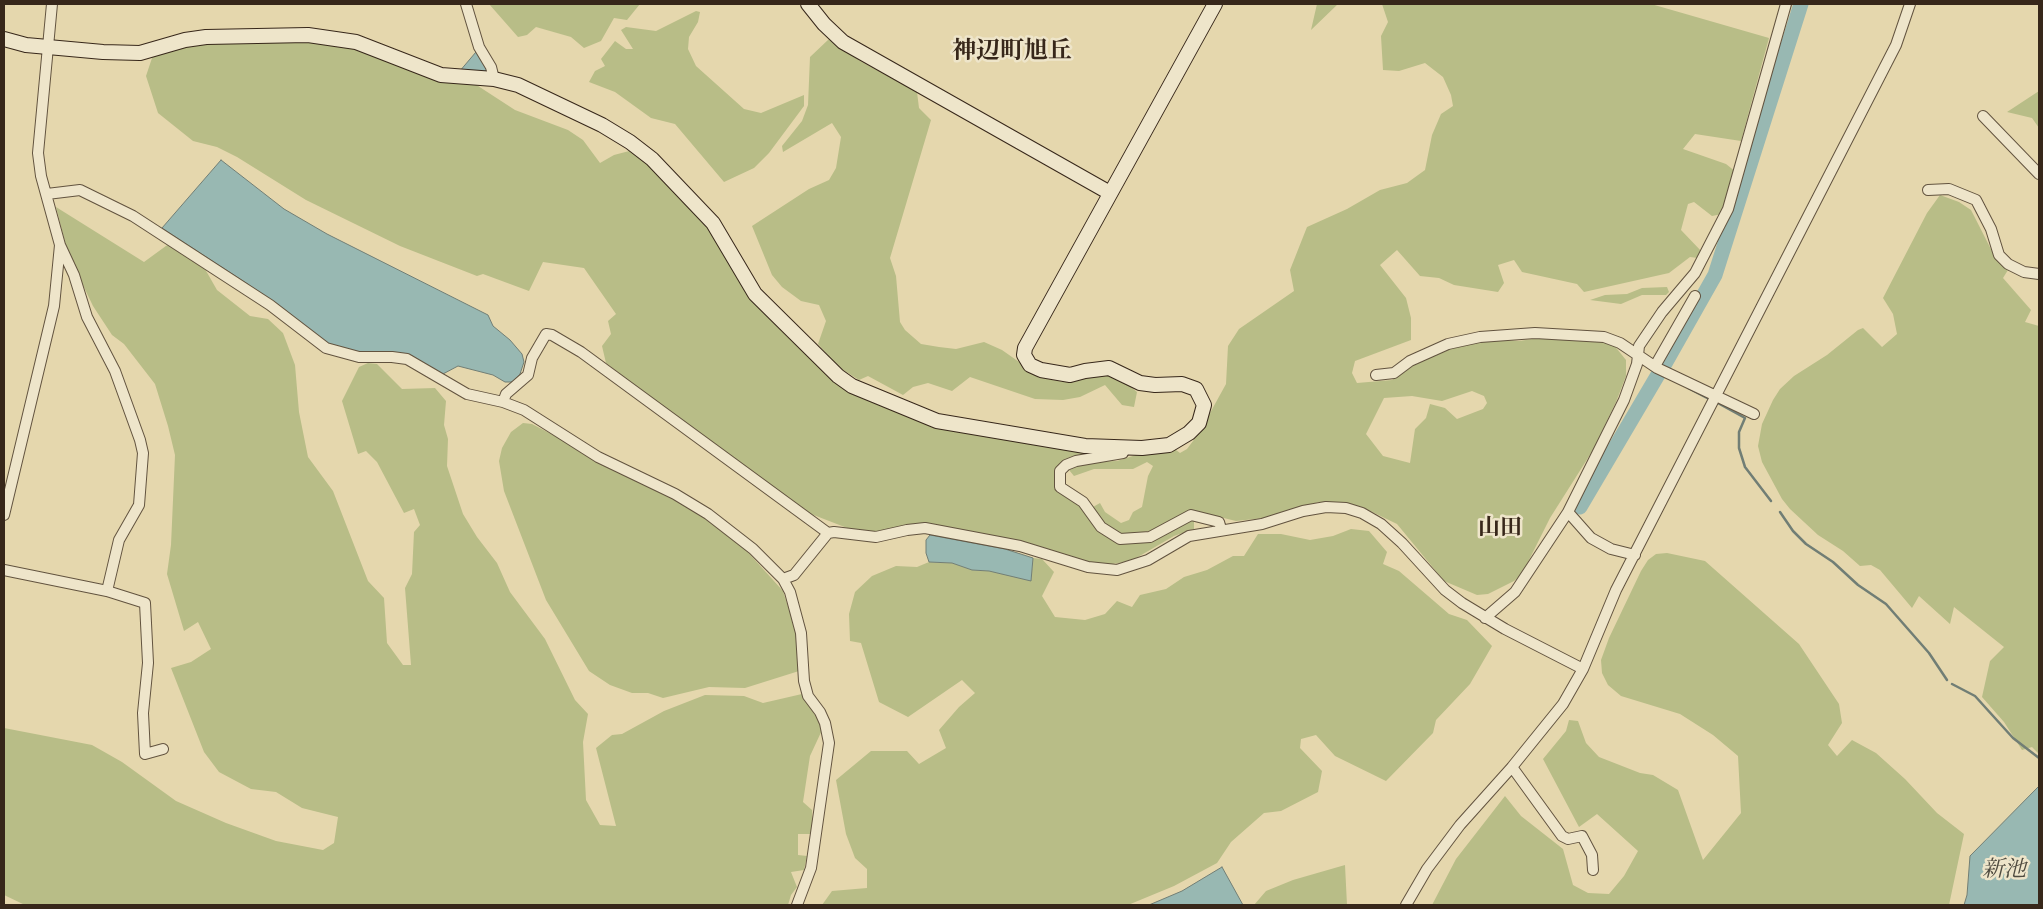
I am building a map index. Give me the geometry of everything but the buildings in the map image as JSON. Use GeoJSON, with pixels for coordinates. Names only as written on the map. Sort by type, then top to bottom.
{"type":"FeatureCollection","features":[{"type":"Feature","properties":{"kind":"street"},"geometry":{"type":"LineString","coordinates":[[52,4],[46,46],[38,153],[41,176],[60,245],[74,275],[87,316],[115,371],[143,453],[139,505],[119,540],[107,591]]}},
{"type":"Feature","properties":{"kind":"street"},"geometry":{"type":"LineString","coordinates":[[466,4],[478,47],[491,67],[494,79]]}},
{"type":"Feature","properties":{"kind":"street"},"geometry":{"type":"LineString","coordinates":[[808,4],[824,24],[843,42],[1110,193]]}},
{"type":"Feature","properties":{"kind":"street"},"geometry":{"type":"LineString","coordinates":[[4,39],[26,45],[103,52],[140,52],[185,40],[206,37],[308,35],[356,42],[441,75],[494,79],[518,85],[602,125],[630,142],[652,160],[713,223],[755,294],[838,376],[852,386],[937,421],[1085,446],[1142,448],[1169,445],[1190,433],[1198,423],[1204,405],[1196,389],[1182,384],[1155,386],[1140,383],[1109,368],[1085,370],[1070,375],[1041,370],[1030,365],[1024,355],[1025,348],[1215,4]]}},
{"type":"Feature","properties":{"kind":"street"},"geometry":{"type":"LineString","coordinates":[[1485,618],[1515,592],[1568,512],[1624,400],[1637,364],[1639,346],[1657,319],[1695,273],[1728,209],[1786,4]]}},
{"type":"Feature","properties":{"kind":"street"},"geometry":{"type":"LineString","coordinates":[[1406,905],[1427,869],[1460,825],[1512,767],[1563,704],[1580,668],[1597,640],[1616,590],[1714,396],[1896,45],[1910,4]]}},
{"type":"Feature","properties":{"kind":"street"},"geometry":{"type":"LineString","coordinates":[[1983,116],[2039,174]]}},
{"type":"Feature","properties":{"kind":"street"},"geometry":{"type":"LineString","coordinates":[[1928,190],[1949,189],[1976,200],[1991,229],[1999,255],[2008,264],[2024,272],[2039,274]]}},
{"type":"Feature","properties":{"kind":"street"},"geometry":{"type":"LineString","coordinates":[[47,194],[80,190],[133,216],[270,305],[326,348],[359,357],[407,359],[453,388],[467,394],[503,402],[524,410],[598,457],[675,494],[736,534],[783,579],[790,592],[801,633],[804,681],[808,696],[820,712],[825,723],[829,743],[811,868],[797,905]]}},
{"type":"Feature","properties":{"kind":"street"},"geometry":{"type":"LineString","coordinates":[[4,515],[54,306],[60,245]]}},
{"type":"Feature","properties":{"kind":"street"},"geometry":{"type":"LineString","coordinates":[[1659,368],[1695,296]]}},
{"type":"Feature","properties":{"kind":"street"},"geometry":{"type":"LineString","coordinates":[[1376,375],[1394,373],[1410,362],[1448,344],[1480,337],[1535,333],[1604,337],[1620,343],[1659,368],[1754,414]]}},
{"type":"Feature","properties":{"kind":"street"},"geometry":{"type":"LineString","coordinates":[[503,402],[506,394],[528,375],[532,358],[546,334],[552,335],[581,352],[828,533],[876,537],[925,528],[1020,546],[1088,568],[1117,570],[1148,560],[1189,536],[1221,529],[1262,524],[1302,511],[1326,507],[1346,508],[1362,513],[1381,524],[1402,542],[1445,590],[1485,618],[1580,668]]}},
{"type":"Feature","properties":{"kind":"street"},"geometry":{"type":"LineString","coordinates":[[1125,447],[1123,453],[1076,461],[1066,465],[1060,471],[1060,487],[1083,502],[1101,527],[1120,539],[1150,537],[1191,515],[1219,522],[1221,529]]}},
{"type":"Feature","properties":{"kind":"street"},"geometry":{"type":"LineString","coordinates":[[1568,512],[1591,538],[1611,549],[1635,555]]}},
{"type":"Feature","properties":{"kind":"street"},"geometry":{"type":"LineString","coordinates":[[783,579],[794,575],[828,533]]}},
{"type":"Feature","properties":{"kind":"street"},"geometry":{"type":"LineString","coordinates":[[4,570],[107,591],[145,603],[148,663],[143,714],[145,754],[163,749]]}},
{"type":"Feature","properties":{"kind":"street"},"geometry":{"type":"LineString","coordinates":[[1512,767],[1562,836],[1568,839],[1582,836],[1592,855],[1593,870]]}},
{"type":"Feature","properties":{"kind":"green space"},"geometry":{"type":"Polygon","coordinates":[[[489,4],[640,4],[627,20],[614,18],[601,41],[584,48],[571,37],[536,27],[527,35],[518,37],[489,4]]]}},
{"type":"Feature","properties":{"kind":"green space"},"geometry":{"type":"Polygon","coordinates":[[[1317,4],[1338,4],[1311,30],[1317,4]]]}},
{"type":"Feature","properties":{"kind":"green space"},"geometry":{"type":"Polygon","coordinates":[[[1382,4],[1651,4],[1769,38],[1741,141],[1695,134],[1683,149],[1726,164],[1736,172],[1722,214],[1712,216],[1694,202],[1688,204],[1681,230],[1703,253],[1698,258],[1690,257],[1669,273],[1584,292],[1577,284],[1522,272],[1514,260],[1498,265],[1504,283],[1498,292],[1454,285],[1439,278],[1420,276],[1397,250],[1380,265],[1406,298],[1411,318],[1411,340],[1355,361],[1352,373],[1357,383],[1392,380],[1414,363],[1447,345],[1477,339],[1519,341],[1539,338],[1592,339],[1613,344],[1626,360],[1626,376],[1593,450],[1550,518],[1522,574],[1514,581],[1488,594],[1477,595],[1444,581],[1397,524],[1362,507],[1337,502],[1319,502],[1264,518],[1236,521],[1191,510],[1150,531],[1129,534],[1114,532],[1104,524],[1093,507],[1100,503],[1105,512],[1121,523],[1129,520],[1133,512],[1142,507],[1148,476],[1153,466],[1147,462],[1133,469],[1094,469],[1074,476],[1069,470],[1075,465],[1090,462],[1117,461],[1136,455],[1176,450],[1180,453],[1187,449],[1199,433],[1226,384],[1228,346],[1239,329],[1294,291],[1290,270],[1307,227],[1347,209],[1380,190],[1407,183],[1425,170],[1432,135],[1441,114],[1453,106],[1451,95],[1443,77],[1425,63],[1399,71],[1383,70],[1381,36],[1388,22],[1382,4]],[[1472,391],[1442,401],[1412,396],[1384,398],[1366,434],[1383,456],[1410,463],[1415,429],[1426,418],[1430,404],[1445,408],[1457,419],[1483,409],[1487,403],[1484,396],[1472,391]]]}},
{"type":"Feature","properties":{"kind":"green space"},"geometry":{"type":"Polygon","coordinates":[[[696,11],[700,12],[698,22],[689,37],[688,49],[696,66],[744,109],[761,113],[804,95],[804,106],[769,153],[754,168],[724,182],[675,124],[651,118],[615,92],[589,82],[595,71],[605,66],[601,59],[615,41],[626,49],[633,49],[621,30],[626,27],[656,31],[696,11]]]}},
{"type":"Feature","properties":{"kind":"green space"},"geometry":{"type":"Polygon","coordinates":[[[304,38],[359,48],[475,84],[515,110],[568,130],[583,140],[600,163],[614,155],[633,150],[712,224],[753,294],[838,377],[892,408],[1080,449],[1084,454],[1056,468],[1054,474],[1056,482],[1080,502],[1099,529],[1151,541],[1186,520],[1194,520],[1194,529],[1174,536],[1131,561],[1099,566],[1028,544],[895,528],[874,532],[855,531],[811,514],[696,434],[606,363],[602,346],[611,334],[608,321],[616,314],[584,268],[543,262],[529,291],[483,274],[477,276],[400,246],[306,200],[237,157],[217,147],[193,141],[158,113],[146,76],[154,52],[207,39],[304,38]]]}},
{"type":"Feature","properties":{"kind":"green space"},"geometry":{"type":"Polygon","coordinates":[[[829,39],[860,61],[917,92],[919,108],[931,120],[890,258],[896,276],[900,322],[905,330],[921,344],[939,347],[956,349],[984,342],[1002,350],[1042,378],[1063,382],[1089,372],[1113,372],[1137,392],[1134,407],[1122,405],[1105,385],[1080,397],[1063,400],[1035,399],[970,377],[952,391],[928,383],[913,387],[903,395],[868,376],[859,380],[837,366],[818,344],[826,321],[819,305],[801,301],[782,287],[772,275],[752,226],[809,189],[829,180],[836,168],[841,137],[832,123],[783,152],[782,146],[802,121],[808,105],[810,57],[829,39]]]}},
{"type":"Feature","properties":{"kind":"green space"},"geometry":{"type":"Polygon","coordinates":[[[2039,91],[2039,128],[2032,118],[2007,112],[2039,91]]]}},
{"type":"Feature","properties":{"kind":"green space"},"geometry":{"type":"Polygon","coordinates":[[[1940,195],[1959,202],[1971,210],[1996,259],[2008,270],[2003,278],[2031,310],[2025,322],[2039,326],[2039,754],[2032,747],[2022,750],[2004,722],[1982,697],[1990,661],[2004,647],[1954,607],[1950,624],[1919,596],[1912,608],[1880,570],[1871,565],[1860,566],[1843,551],[1818,535],[1782,499],[1762,462],[1758,446],[1762,424],[1773,400],[1780,389],[1794,376],[1827,355],[1858,330],[1863,328],[1882,347],[1897,334],[1893,314],[1883,298],[1927,213],[1940,195]]]}},
{"type":"Feature","properties":{"kind":"green space"},"geometry":{"type":"Polygon","coordinates":[[[56,207],[144,262],[170,243],[201,262],[217,290],[250,316],[268,319],[283,333],[295,365],[299,412],[308,457],[333,491],[368,581],[384,598],[387,643],[403,665],[411,665],[405,588],[412,574],[414,532],[420,525],[414,509],[404,513],[377,462],[366,451],[358,454],[342,401],[359,367],[368,363],[377,364],[402,389],[435,388],[446,401],[444,425],[448,439],[447,466],[463,514],[477,537],[497,563],[510,592],[545,639],[575,700],[588,714],[583,742],[586,800],[600,825],[616,826],[596,748],[612,735],[622,734],[664,711],[705,695],[744,696],[763,703],[802,694],[823,728],[810,756],[803,802],[812,810],[813,834],[798,834],[798,855],[807,856],[804,870],[791,872],[797,887],[791,895],[788,905],[25,905],[4,895],[4,728],[92,745],[122,762],[176,801],[226,823],[276,841],[323,850],[334,843],[338,817],[302,808],[276,792],[251,789],[219,772],[204,752],[171,668],[191,662],[211,649],[198,622],[184,631],[167,574],[171,545],[175,455],[168,426],[155,384],[124,344],[112,335],[93,306],[68,254],[56,207]]]}},
{"type":"Feature","properties":{"kind":"green space"},"geometry":{"type":"Polygon","coordinates":[[[1667,287],[1669,292],[1666,295],[1642,295],[1621,304],[1590,300],[1605,295],[1627,294],[1642,288],[1667,287]]]}},
{"type":"Feature","properties":{"kind":"green space"},"geometry":{"type":"Polygon","coordinates":[[[523,423],[532,424],[674,498],[735,538],[783,591],[796,631],[799,671],[745,688],[709,687],[663,698],[648,693],[632,693],[610,685],[589,671],[546,600],[504,491],[499,461],[502,448],[511,432],[523,423]]]}},
{"type":"Feature","properties":{"kind":"green space"},"geometry":{"type":"Polygon","coordinates":[[[1351,529],[1369,531],[1387,552],[1383,564],[1399,571],[1449,614],[1467,620],[1492,646],[1470,684],[1436,720],[1433,733],[1386,781],[1335,756],[1316,735],[1301,739],[1300,748],[1322,771],[1318,792],[1281,811],[1264,813],[1231,842],[1217,863],[1174,886],[1128,905],[822,905],[832,891],[867,888],[867,869],[855,858],[846,834],[836,780],[871,751],[907,751],[919,764],[946,748],[939,730],[959,707],[975,693],[962,680],[908,717],[879,702],[861,643],[850,641],[849,614],[855,592],[872,576],[896,566],[917,567],[929,562],[952,563],[972,570],[989,571],[1031,580],[1033,558],[1042,559],[1054,572],[1042,596],[1055,617],[1085,620],[1105,614],[1117,601],[1132,607],[1140,595],[1166,589],[1184,577],[1207,570],[1233,556],[1244,556],[1258,534],[1281,534],[1310,540],[1333,536],[1351,529]]]}},
{"type":"Feature","properties":{"kind":"green space"},"geometry":{"type":"Polygon","coordinates":[[[1667,553],[1705,561],[1799,644],[1839,704],[1842,723],[1828,745],[1837,756],[1852,740],[1876,753],[1905,779],[1937,813],[1964,834],[1949,905],[1432,905],[1456,859],[1505,796],[1521,816],[1563,849],[1573,885],[1588,893],[1609,894],[1624,876],[1638,851],[1597,814],[1579,827],[1543,759],[1566,731],[1569,720],[1578,721],[1586,743],[1599,757],[1640,773],[1653,775],[1678,790],[1703,860],[1741,813],[1738,756],[1713,735],[1680,714],[1621,696],[1608,685],[1602,673],[1601,660],[1609,638],[1641,571],[1648,560],[1656,554],[1667,553]]]}},
{"type":"Feature","properties":{"kind":"green space"},"geometry":{"type":"Polygon","coordinates":[[[1345,865],[1347,905],[1254,905],[1266,891],[1293,880],[1345,865]]]}},
{"type":"Feature","properties":{"kind":"water"},"geometry":{"type":"Polygon","coordinates":[[[476,52],[486,62],[489,74],[459,72],[476,52]]]}},
{"type":"Feature","properties":{"kind":"water"},"geometry":{"type":"Polygon","coordinates":[[[221,160],[284,209],[327,234],[488,315],[493,326],[510,340],[522,354],[524,362],[520,374],[513,382],[505,382],[493,375],[458,366],[441,375],[412,356],[362,354],[331,346],[246,283],[162,228],[221,160]]]}},
{"type":"Feature","properties":{"kind":"water"},"geometry":{"type":"Polygon","coordinates":[[[930,535],[1005,549],[1033,558],[1031,581],[989,571],[972,570],[952,563],[929,562],[926,553],[926,540],[930,535]]]}},
{"type":"Feature","properties":{"kind":"water","name":"新池"},"geometry":{"type":"Polygon","coordinates":[[[2039,786],[2039,905],[1964,905],[1967,895],[1970,856],[2039,786]]]}},
{"type":"Feature","properties":{"kind":"water"},"geometry":{"type":"Polygon","coordinates":[[[1222,867],[1243,905],[1149,905],[1182,891],[1222,867]]]}},
{"type":"Feature","properties":{"kind":"waterway"},"geometry":{"type":"LineString","coordinates":[[1663,367],[1715,275],[1801,4]]}},
{"type":"Feature","properties":{"kind":"waterway"},"geometry":{"type":"LineString","coordinates":[[1580,507],[1659,373]]}},
{"type":"Feature","properties":{"kind":"waterway"},"geometry":{"type":"LineString","coordinates":[[1688,388],[1709,399]]}},
{"type":"Feature","properties":{"kind":"waterway"},"geometry":{"type":"LineString","coordinates":[[1716,402],[1745,418],[1739,432],[1739,448],[1745,467],[1771,501]]}},
{"type":"Feature","properties":{"kind":"waterway"},"geometry":{"type":"LineString","coordinates":[[1780,512],[1793,531],[1806,544],[1833,562],[1858,585],[1886,604],[1929,653],[1947,680]]}},
{"type":"Feature","properties":{"kind":"waterway"},"geometry":{"type":"LineString","coordinates":[[1952,684],[1975,696],[2013,738],[2039,758]]}},
{"type":"Feature","properties":{"kind":"district","name":"神辺町旭丘"},"geometry":{"type":"Point","coordinates":[1012,53]}},
{"type":"Feature","properties":{"kind":"district","name":"山田"},"geometry":{"type":"Point","coordinates":[1500,529]}}]}
